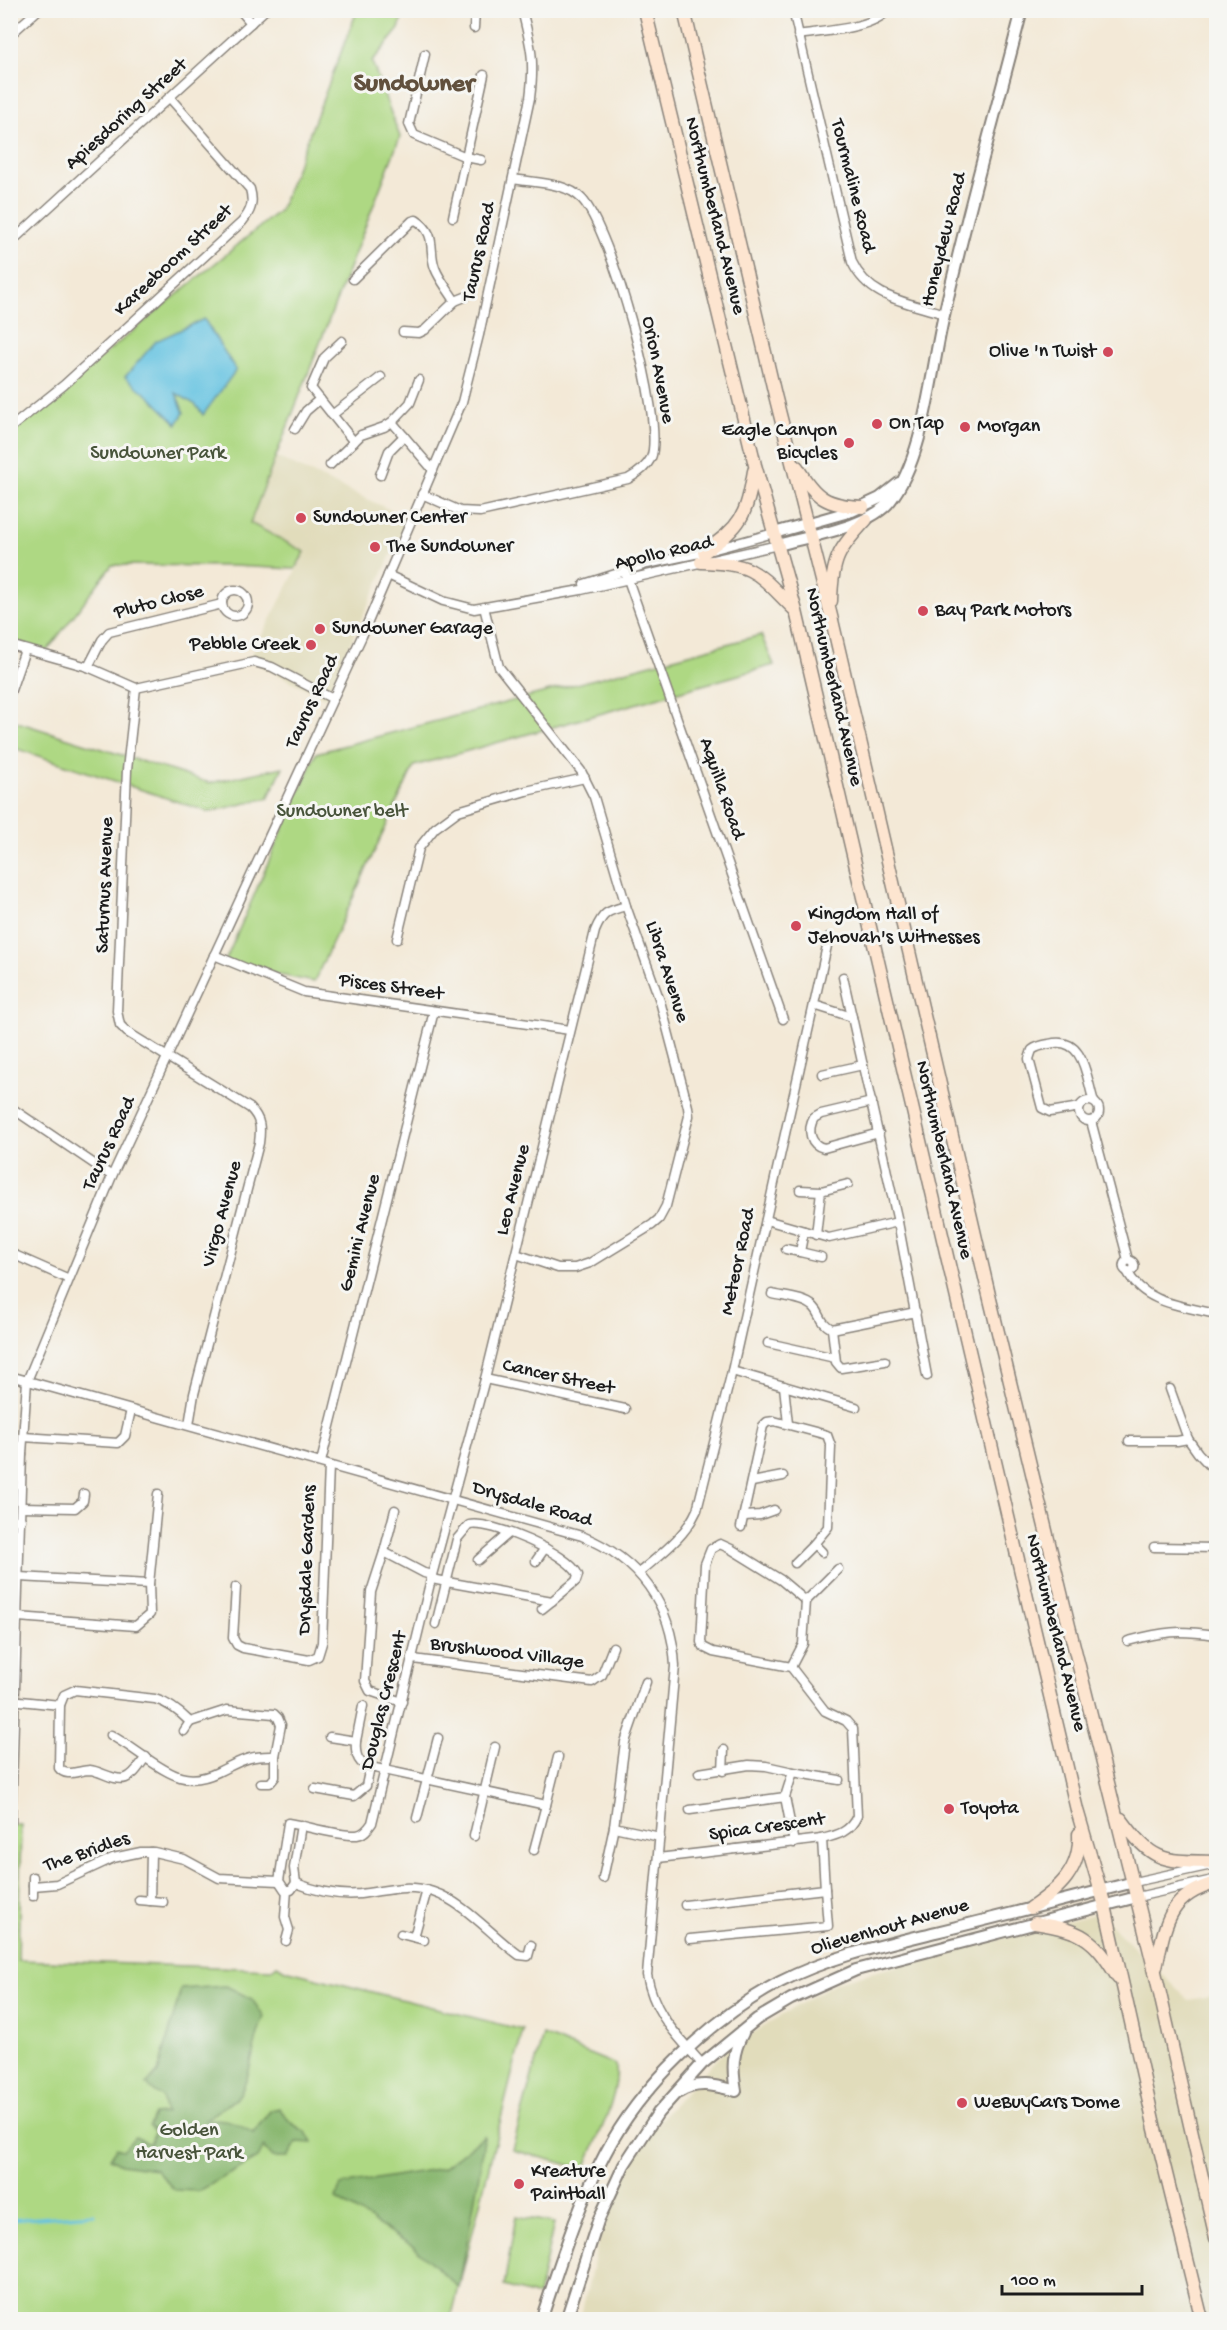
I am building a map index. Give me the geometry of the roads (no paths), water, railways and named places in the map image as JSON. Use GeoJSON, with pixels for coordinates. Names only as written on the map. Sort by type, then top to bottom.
{"type":"FeatureCollection","features":[{"type":"Feature","properties":{"kind":"main road","name":"Northumberland Avenue"},"geometry":{"type":"LineString","coordinates":[[645,10],[755,465],[796,611],[856,878],[1077,1810],[1105,1906],[1202,2319]]}},
{"type":"Feature","properties":{"kind":"main road","name":"Northumberland Avenue"},"geometry":{"type":"LineString","coordinates":[[684,10],[790,455],[831,616],[1068,1626],[1134,1881],[1216,2238]]}},
{"type":"Feature","properties":{"kind":"main road"},"geometry":{"type":"LineString","coordinates":[[790,455],[812,490],[821,498],[837,504],[863,507]]}},
{"type":"Feature","properties":{"kind":"main road"},"geometry":{"type":"LineString","coordinates":[[702,557],[744,516],[755,465]]}},
{"type":"Feature","properties":{"kind":"main road"},"geometry":{"type":"LineString","coordinates":[[831,616],[832,572],[837,557],[847,541],[866,520]]}},
{"type":"Feature","properties":{"kind":"main road"},"geometry":{"type":"LineString","coordinates":[[702,557],[729,562],[752,570],[770,584],[796,611]]}},
{"type":"Feature","properties":{"kind":"main road"},"geometry":{"type":"LineString","coordinates":[[1031,1908],[1052,1894],[1072,1871],[1080,1846],[1077,1810]]}},
{"type":"Feature","properties":{"kind":"main road"},"geometry":{"type":"LineString","coordinates":[[1116,1813],[1135,1838],[1158,1856],[1176,1862],[1216,1863]]}},
{"type":"Feature","properties":{"kind":"main road"},"geometry":{"type":"LineString","coordinates":[[1155,1972],[1162,1933],[1172,1913],[1192,1892],[1216,1881]]}},
{"type":"Feature","properties":{"kind":"main road"},"geometry":{"type":"LineString","coordinates":[[1035,1923],[1070,1930],[1091,1941],[1101,1952],[1123,1987]]}},
{"type":"Feature","properties":{"kind":"street"},"geometry":{"type":"LineString","coordinates":[[10,35],[38,10]]}},
{"type":"Feature","properties":{"kind":"street"},"geometry":{"type":"LineString","coordinates":[[240,10],[251,23]]}},
{"type":"Feature","properties":{"kind":"street","name":"Apiesdoring Street"},"geometry":{"type":"LineString","coordinates":[[10,243],[265,10]]}},
{"type":"Feature","properties":{"kind":"street"},"geometry":{"type":"LineString","coordinates":[[474,28],[475,10]]}},
{"type":"Feature","properties":{"kind":"street","name":"Taurus Road"},"geometry":{"type":"LineString","coordinates":[[11,1822],[12,1700],[18,1617],[22,1454],[27,1381],[112,1176],[333,699],[468,387],[513,179],[533,71],[533,54],[522,10]]}},
{"type":"Feature","properties":{"kind":"street","name":"Tourmaline Road"},"geometry":{"type":"LineString","coordinates":[[793,10],[852,262],[865,284],[880,293],[944,314]]}},
{"type":"Feature","properties":{"kind":"street"},"geometry":{"type":"LineString","coordinates":[[798,35],[863,24],[882,17],[888,10]]}},
{"type":"Feature","properties":{"kind":"street","name":"Honeydew Road"},"geometry":{"type":"LineString","coordinates":[[776,539],[810,536],[866,520],[890,503],[911,465],[944,314],[1022,10]]}},
{"type":"Feature","properties":{"kind":"street"},"geometry":{"type":"LineString","coordinates":[[425,54],[409,124],[410,129],[414,135],[465,157],[481,160]]}},
{"type":"Feature","properties":{"kind":"street"},"geometry":{"type":"LineString","coordinates":[[453,216],[484,75]]}},
{"type":"Feature","properties":{"kind":"street","name":"Kareeboom Street"},"geometry":{"type":"LineString","coordinates":[[10,428],[64,385],[242,222],[250,212],[252,200],[250,189],[170,98]]}},
{"type":"Feature","properties":{"kind":"street","name":"Orion Avenue"},"geometry":{"type":"LineString","coordinates":[[422,494],[460,511],[494,510],[628,479],[645,467],[651,457],[653,429],[641,358],[625,295],[589,208],[583,200],[565,188],[513,179]]}},
{"type":"Feature","properties":{"kind":"street"},"geometry":{"type":"LineString","coordinates":[[353,279],[412,221],[416,220],[422,224],[432,242],[435,269],[455,301]]}},
{"type":"Feature","properties":{"kind":"street"},"geometry":{"type":"LineString","coordinates":[[403,332],[419,333],[425,330],[455,301],[465,297]]}},
{"type":"Feature","properties":{"kind":"street"},"geometry":{"type":"LineString","coordinates":[[342,340],[327,354],[313,382],[312,390],[354,442]]}},
{"type":"Feature","properties":{"kind":"street"},"geometry":{"type":"LineString","coordinates":[[332,415],[381,377]]}},
{"type":"Feature","properties":{"kind":"street"},"geometry":{"type":"LineString","coordinates":[[330,465],[361,435],[392,422],[410,403],[418,380]]}},
{"type":"Feature","properties":{"kind":"street"},"geometry":{"type":"LineString","coordinates":[[295,429],[301,417],[320,399]]}},
{"type":"Feature","properties":{"kind":"street"},"geometry":{"type":"LineString","coordinates":[[392,422],[433,470]]}},
{"type":"Feature","properties":{"kind":"street"},"geometry":{"type":"LineString","coordinates":[[380,475],[389,451],[404,436]]}},
{"type":"Feature","properties":{"kind":"street"},"geometry":{"type":"LineString","coordinates":[[776,539],[807,523],[863,507],[880,498],[904,479]]}},
{"type":"Feature","properties":{"kind":"street","name":"Apollo Road"},"geometry":{"type":"LineString","coordinates":[[388,575],[443,601],[474,609],[558,593],[776,539]]}},
{"type":"Feature","properties":{"kind":"street","name":"Aquilla Road"},"geometry":{"type":"LineString","coordinates":[[627,575],[783,1019]]}},
{"type":"Feature","properties":{"kind":"street","name":"Pluto Close"},"geometry":{"type":"LineString","coordinates":[[88,667],[102,640],[109,632],[125,626],[222,604]]}},
{"type":"Feature","properties":{"kind":"street","name":"Libra Avenue"},"geometry":{"type":"LineString","coordinates":[[484,607],[499,668],[581,771],[594,797],[626,906],[660,1000],[689,1116],[666,1206],[659,1219],[652,1225],[590,1263],[575,1268],[558,1269],[516,1254]]}},
{"type":"Feature","properties":{"kind":"street"},"geometry":{"type":"LineString","coordinates":[[10,645],[88,667],[136,688],[254,662],[272,667],[333,699]]}},
{"type":"Feature","properties":{"kind":"street"},"geometry":{"type":"LineString","coordinates":[[10,693],[25,650]]}},
{"type":"Feature","properties":{"kind":"street","name":"Saturnus Avenue"},"geometry":{"type":"LineString","coordinates":[[136,688],[127,771],[117,1016],[122,1029],[169,1056]]}},
{"type":"Feature","properties":{"kind":"street"},"geometry":{"type":"LineString","coordinates":[[397,939],[419,848],[435,828],[458,812],[526,791],[585,778]]}},
{"type":"Feature","properties":{"kind":"street","name":"Leo Avenue"},"geometry":{"type":"LineString","coordinates":[[452,1499],[485,1379],[595,931],[606,912],[626,906]]}},
{"type":"Feature","properties":{"kind":"street","name":"Meteor Road"},"geometry":{"type":"LineString","coordinates":[[640,1572],[676,1542],[697,1510],[732,1371],[829,937]]}},
{"type":"Feature","properties":{"kind":"street","name":"Pisces Street"},"geometry":{"type":"LineString","coordinates":[[214,955],[304,992],[570,1030]]}},
{"type":"Feature","properties":{"kind":"street"},"geometry":{"type":"LineString","coordinates":[[843,977],[898,1222],[927,1376]]}},
{"type":"Feature","properties":{"kind":"street"},"geometry":{"type":"LineString","coordinates":[[814,1005],[852,1017]]}},
{"type":"Feature","properties":{"kind":"street","name":"Gemini Avenue"},"geometry":{"type":"LineString","coordinates":[[325,1464],[434,1011]]}},
{"type":"Feature","properties":{"kind":"street"},"geometry":{"type":"LineString","coordinates":[[1080,1107],[1081,1116],[1085,1120],[1091,1121],[1097,1118],[1098,1106],[1094,1102],[1082,1060],[1075,1048],[1065,1042],[1055,1042],[1032,1050],[1029,1059],[1042,1108],[1050,1112],[1080,1107],[1088,1101],[1094,1102]]}},
{"type":"Feature","properties":{"kind":"street","name":"Virgo Avenue"},"geometry":{"type":"LineString","coordinates":[[169,1056],[250,1108],[259,1118],[261,1126],[259,1143],[194,1394],[189,1425]]}},
{"type":"Feature","properties":{"kind":"street"},"geometry":{"type":"LineString","coordinates":[[822,1074],[863,1065]]}},
{"type":"Feature","properties":{"kind":"street"},"geometry":{"type":"LineString","coordinates":[[872,1102],[820,1114],[814,1118],[810,1131],[812,1141],[818,1147],[825,1148],[879,1133]]}},
{"type":"Feature","properties":{"kind":"street"},"geometry":{"type":"LineString","coordinates":[[10,1107],[112,1176]]}},
{"type":"Feature","properties":{"kind":"street"},"geometry":{"type":"LineString","coordinates":[[1091,1121],[1128,1260],[1124,1265],[1136,1286],[1146,1294],[1159,1299],[1216,1314]]}},
{"type":"Feature","properties":{"kind":"street"},"geometry":{"type":"LineString","coordinates":[[801,1190],[821,1191],[848,1184]]}},
{"type":"Feature","properties":{"kind":"street"},"geometry":{"type":"LineString","coordinates":[[816,1235],[821,1191]]}},
{"type":"Feature","properties":{"kind":"street"},"geometry":{"type":"LineString","coordinates":[[766,1220],[829,1238],[898,1222]]}},
{"type":"Feature","properties":{"kind":"street"},"geometry":{"type":"LineString","coordinates":[[800,1252],[804,1232]]}},
{"type":"Feature","properties":{"kind":"street"},"geometry":{"type":"LineString","coordinates":[[786,1249],[820,1257]]}},
{"type":"Feature","properties":{"kind":"street"},"geometry":{"type":"LineString","coordinates":[[10,1253],[69,1279]]}},
{"type":"Feature","properties":{"kind":"street"},"geometry":{"type":"LineString","coordinates":[[772,1294],[811,1305],[824,1325],[832,1329],[916,1312]]}},
{"type":"Feature","properties":{"kind":"street"},"geometry":{"type":"LineString","coordinates":[[832,1329],[836,1365],[845,1369],[885,1361]]}},
{"type":"Feature","properties":{"kind":"street"},"geometry":{"type":"LineString","coordinates":[[768,1343],[835,1358]]}},
{"type":"Feature","properties":{"kind":"street"},"geometry":{"type":"LineString","coordinates":[[732,1371],[856,1407]]}},
{"type":"Feature","properties":{"kind":"street","name":"Drysdale Road"},"geometry":{"type":"LineString","coordinates":[[10,1376],[582,1536],[601,1543],[640,1572],[659,1604],[674,1653],[674,1691],[647,1975],[651,1995],[660,2014],[702,2064]]}},
{"type":"Feature","properties":{"kind":"street","name":"Cancer Street"},"geometry":{"type":"LineString","coordinates":[[485,1379],[625,1409]]}},
{"type":"Feature","properties":{"kind":"street"},"geometry":{"type":"LineString","coordinates":[[784,1386],[788,1424]]}},
{"type":"Feature","properties":{"kind":"street"},"geometry":{"type":"LineString","coordinates":[[1170,1389],[1188,1439],[1216,1472]]}},
{"type":"Feature","properties":{"kind":"street"},"geometry":{"type":"LineString","coordinates":[[23,1437],[118,1443],[125,1436],[131,1410]]}},
{"type":"Feature","properties":{"kind":"street"},"geometry":{"type":"LineString","coordinates":[[741,1527],[763,1426],[771,1421],[827,1435],[831,1446],[828,1527],[795,1563]]}},
{"type":"Feature","properties":{"kind":"street"},"geometry":{"type":"LineString","coordinates":[[1129,1441],[1188,1439]]}},
{"type":"Feature","properties":{"kind":"street"},"geometry":{"type":"LineString","coordinates":[[10,1453],[22,1454]]}},
{"type":"Feature","properties":{"kind":"street","name":"Drysdale Gardens"},"geometry":{"type":"LineString","coordinates":[[236,1587],[233,1635],[237,1645],[309,1660],[318,1656],[322,1643],[325,1464]]}},
{"type":"Feature","properties":{"kind":"street"},"geometry":{"type":"LineString","coordinates":[[752,1482],[783,1476]]}},
{"type":"Feature","properties":{"kind":"street"},"geometry":{"type":"LineString","coordinates":[[21,1507],[75,1508],[83,1502],[84,1494]]}},
{"type":"Feature","properties":{"kind":"street"},"geometry":{"type":"LineString","coordinates":[[18,1617],[136,1626],[150,1614],[149,1584],[158,1494]]}},
{"type":"Feature","properties":{"kind":"street","name":"Douglas Crescent"},"geometry":{"type":"LineString","coordinates":[[279,1881],[288,1823],[350,1834],[364,1833],[374,1817],[452,1499]]}},
{"type":"Feature","properties":{"kind":"street"},"geometry":{"type":"LineString","coordinates":[[396,1510],[371,1592],[365,1682],[370,1691],[402,1702]]}},
{"type":"Feature","properties":{"kind":"street"},"geometry":{"type":"LineString","coordinates":[[745,1516],[760,1515],[774,1510]]}},
{"type":"Feature","properties":{"kind":"street"},"geometry":{"type":"LineString","coordinates":[[10,1520],[21,1520]]}},
{"type":"Feature","properties":{"kind":"street","name":"Brushwood Village"},"geometry":{"type":"LineString","coordinates":[[436,1624],[457,1539],[469,1525],[509,1533],[545,1548],[576,1570],[578,1575],[574,1582],[542,1609]]}},
{"type":"Feature","properties":{"kind":"street"},"geometry":{"type":"LineString","coordinates":[[478,1560],[509,1533]]}},
{"type":"Feature","properties":{"kind":"street"},"geometry":{"type":"LineString","coordinates":[[806,1601],[782,1580],[720,1544],[707,1555],[700,1638],[703,1647],[713,1652],[791,1667],[802,1644],[806,1601],[838,1569]]}},
{"type":"Feature","properties":{"kind":"street"},"geometry":{"type":"LineString","coordinates":[[814,1544],[822,1552]]}},
{"type":"Feature","properties":{"kind":"street"},"geometry":{"type":"LineString","coordinates":[[1154,1547],[1216,1548]]}},
{"type":"Feature","properties":{"kind":"street"},"geometry":{"type":"LineString","coordinates":[[536,1561],[545,1548]]}},
{"type":"Feature","properties":{"kind":"street"},"geometry":{"type":"LineString","coordinates":[[384,1552],[432,1577],[447,1582],[552,1600]]}},
{"type":"Feature","properties":{"kind":"street"},"geometry":{"type":"LineString","coordinates":[[19,1577],[149,1584]]}},
{"type":"Feature","properties":{"kind":"street"},"geometry":{"type":"LineString","coordinates":[[1128,1641],[1166,1631],[1182,1630],[1216,1635]]}},
{"type":"Feature","properties":{"kind":"street","name":"Brushwood Village"},"geometry":{"type":"LineString","coordinates":[[413,1659],[592,1682],[602,1675],[613,1647]]}},
{"type":"Feature","properties":{"kind":"street","name":"Spica Crescent"},"geometry":{"type":"LineString","coordinates":[[658,1858],[822,1839],[847,1830],[857,1816],[853,1729],[846,1721],[825,1712],[791,1667]]}},
{"type":"Feature","properties":{"kind":"street"},"geometry":{"type":"LineString","coordinates":[[603,1878],[614,1827],[625,1742],[646,1682]]}},
{"type":"Feature","properties":{"kind":"street"},"geometry":{"type":"LineString","coordinates":[[146,1757],[133,1774],[123,1779],[94,1771],[80,1770],[67,1774],[62,1772],[59,1768],[60,1705],[64,1695],[75,1690],[155,1699],[167,1703],[190,1722]]}},
{"type":"Feature","properties":{"kind":"street"},"geometry":{"type":"LineString","coordinates":[[12,1700],[60,1705]]}},
{"type":"Feature","properties":{"kind":"street"},"geometry":{"type":"LineString","coordinates":[[363,1706],[356,1741],[358,1758],[364,1765],[546,1805]]}},
{"type":"Feature","properties":{"kind":"street"},"geometry":{"type":"LineString","coordinates":[[184,1731],[190,1722],[227,1710],[274,1714],[281,1725],[275,1756],[275,1777],[270,1783],[261,1783]]}},
{"type":"Feature","properties":{"kind":"street"},"geometry":{"type":"LineString","coordinates":[[111,1735],[165,1772],[183,1779],[201,1778],[214,1774],[249,1756],[275,1756]]}},
{"type":"Feature","properties":{"kind":"street"},"geometry":{"type":"LineString","coordinates":[[330,1737],[356,1741]]}},
{"type":"Feature","properties":{"kind":"street"},"geometry":{"type":"LineString","coordinates":[[417,1818],[438,1738]]}},
{"type":"Feature","properties":{"kind":"street"},"geometry":{"type":"LineString","coordinates":[[474,1836],[495,1747]]}},
{"type":"Feature","properties":{"kind":"street"},"geometry":{"type":"LineString","coordinates":[[723,1771],[724,1750]]}},
{"type":"Feature","properties":{"kind":"street"},"geometry":{"type":"LineString","coordinates":[[534,1850],[558,1757]]}},
{"type":"Feature","properties":{"kind":"street"},"geometry":{"type":"LineString","coordinates":[[699,1773],[758,1765],[839,1780]]}},
{"type":"Feature","properties":{"kind":"street"},"geometry":{"type":"LineString","coordinates":[[315,1789],[354,1796],[366,1786],[370,1767]]}},
{"type":"Feature","properties":{"kind":"street"},"geometry":{"type":"LineString","coordinates":[[793,1772],[785,1797],[794,1843]]}},
{"type":"Feature","properties":{"kind":"street"},"geometry":{"type":"LineString","coordinates":[[690,1810],[785,1797]]}},
{"type":"Feature","properties":{"kind":"street"},"geometry":{"type":"LineString","coordinates":[[279,1881],[282,1888],[286,1890],[293,1889],[296,1883],[294,1868],[301,1825]]}},
{"type":"Feature","properties":{"kind":"street"},"geometry":{"type":"LineString","coordinates":[[614,1827],[660,1837]]}},
{"type":"Feature","properties":{"kind":"street"},"geometry":{"type":"LineString","coordinates":[[690,1939],[828,1926],[822,1839]]}},
{"type":"Feature","properties":{"kind":"street","name":"The Bridles"},"geometry":{"type":"LineString","coordinates":[[33,1896],[33,1882],[48,1886],[63,1882],[113,1858],[141,1851],[184,1859],[219,1878],[279,1881]]}},
{"type":"Feature","properties":{"kind":"street","name":"The Bridles"},"geometry":{"type":"LineString","coordinates":[[150,1901],[151,1852]]}},
{"type":"Feature","properties":{"kind":"street","name":"Olievenhout Avenue"},"geometry":{"type":"LineString","coordinates":[[541,2319],[577,2216],[605,2153],[639,2101],[688,2048],[749,2001],[781,1982],[825,1962],[1134,1881],[1216,1863]]}},
{"type":"Feature","properties":{"kind":"street","name":"Olievenhout Avenue"},"geometry":{"type":"LineString","coordinates":[[566,2319],[598,2221],[624,2165],[658,2113],[702,2064],[745,2029],[791,1999],[855,1970],[1137,1897],[1216,1881]]}},
{"type":"Feature","properties":{"kind":"street"},"geometry":{"type":"LineString","coordinates":[[296,1883],[330,1893],[344,1894],[359,1894],[391,1888],[427,1890],[444,1896],[527,1961],[531,1945]]}},
{"type":"Feature","properties":{"kind":"street"},"geometry":{"type":"LineString","coordinates":[[685,1905],[825,1889]]}},
{"type":"Feature","properties":{"kind":"street"},"geometry":{"type":"LineString","coordinates":[[286,1890],[285,1917],[289,1930],[286,1941]]}},
{"type":"Feature","properties":{"kind":"street"},"geometry":{"type":"LineString","coordinates":[[414,1937],[427,1890]]}},
{"type":"Feature","properties":{"kind":"street"},"geometry":{"type":"LineString","coordinates":[[139,1900],[163,1902]]}},
{"type":"Feature","properties":{"kind":"street"},"geometry":{"type":"LineString","coordinates":[[401,1934],[424,1940]]}},
{"type":"Feature","properties":{"kind":"street"},"geometry":{"type":"LineString","coordinates":[[674,2096],[684,2089],[700,2084],[736,2091],[733,2059],[745,2029]]}},
{"type":"Feature","properties":{"kind":"water"},"geometry":{"type":"Polygon","coordinates":[[[204,319],[236,370],[203,415],[196,405],[176,393],[184,413],[177,424],[150,397],[125,377],[156,341],[204,319]]]}},
{"type":"Feature","properties":{"kind":"waterway"},"geometry":{"type":"LineString","coordinates":[[10,2220],[94,2214]]}},
{"type":"Feature","properties":{"kind":"place","name":"Olive 'n Twist"},"geometry":{"type":"Point","coordinates":[1108,352]}},
{"type":"Feature","properties":{"kind":"place","name":"On Tap"},"geometry":{"type":"Point","coordinates":[877,424]}},
{"type":"Feature","properties":{"kind":"place","name":"Morgan"},"geometry":{"type":"Point","coordinates":[965,427]}},
{"type":"Feature","properties":{"kind":"place","name":"Eagle Canyon Bicycles"},"geometry":{"type":"Point","coordinates":[849,443]}},
{"type":"Feature","properties":{"kind":"place","name":"Sundowner Center"},"geometry":{"type":"Point","coordinates":[301,518]}},
{"type":"Feature","properties":{"kind":"place","name":"The Sundowner"},"geometry":{"type":"Point","coordinates":[375,547]}},
{"type":"Feature","properties":{"kind":"place","name":"Bay Park Motors"},"geometry":{"type":"Point","coordinates":[923,611]}},
{"type":"Feature","properties":{"kind":"place","name":"Sundowner Garage"},"geometry":{"type":"Point","coordinates":[320,629]}},
{"type":"Feature","properties":{"kind":"place","name":"Pebble Creek"},"geometry":{"type":"Point","coordinates":[311,645]}},
{"type":"Feature","properties":{"kind":"place","name":"Kingdom Hall of Jehovah's Witnesses"},"geometry":{"type":"Point","coordinates":[796,926]}},
{"type":"Feature","properties":{"kind":"place","name":"Toyota"},"geometry":{"type":"Point","coordinates":[949,1809]}},
{"type":"Feature","properties":{"kind":"place","name":"WeBuyCars Dome"},"geometry":{"type":"Point","coordinates":[962,2103]}},
{"type":"Feature","properties":{"kind":"place","name":"Kreature Paintball"},"geometry":{"type":"Point","coordinates":[519,2184]}},
{"type":"Feature","properties":{"kind":"district","name":"Sundowner"},"geometry":{"type":"Point","coordinates":[414,85]}},
{"type":"Feature","properties":{"kind":"park label","name":"Sundowner Park"},"geometry":{"type":"Point","coordinates":[158,454]}},
{"type":"Feature","properties":{"kind":"park label","name":"Sundowner belt"},"geometry":{"type":"Point","coordinates":[342,812]}},
{"type":"Feature","properties":{"kind":"park label","name":"Golden Harvest Park"},"geometry":{"type":"Point","coordinates":[189,2142]}}]}
